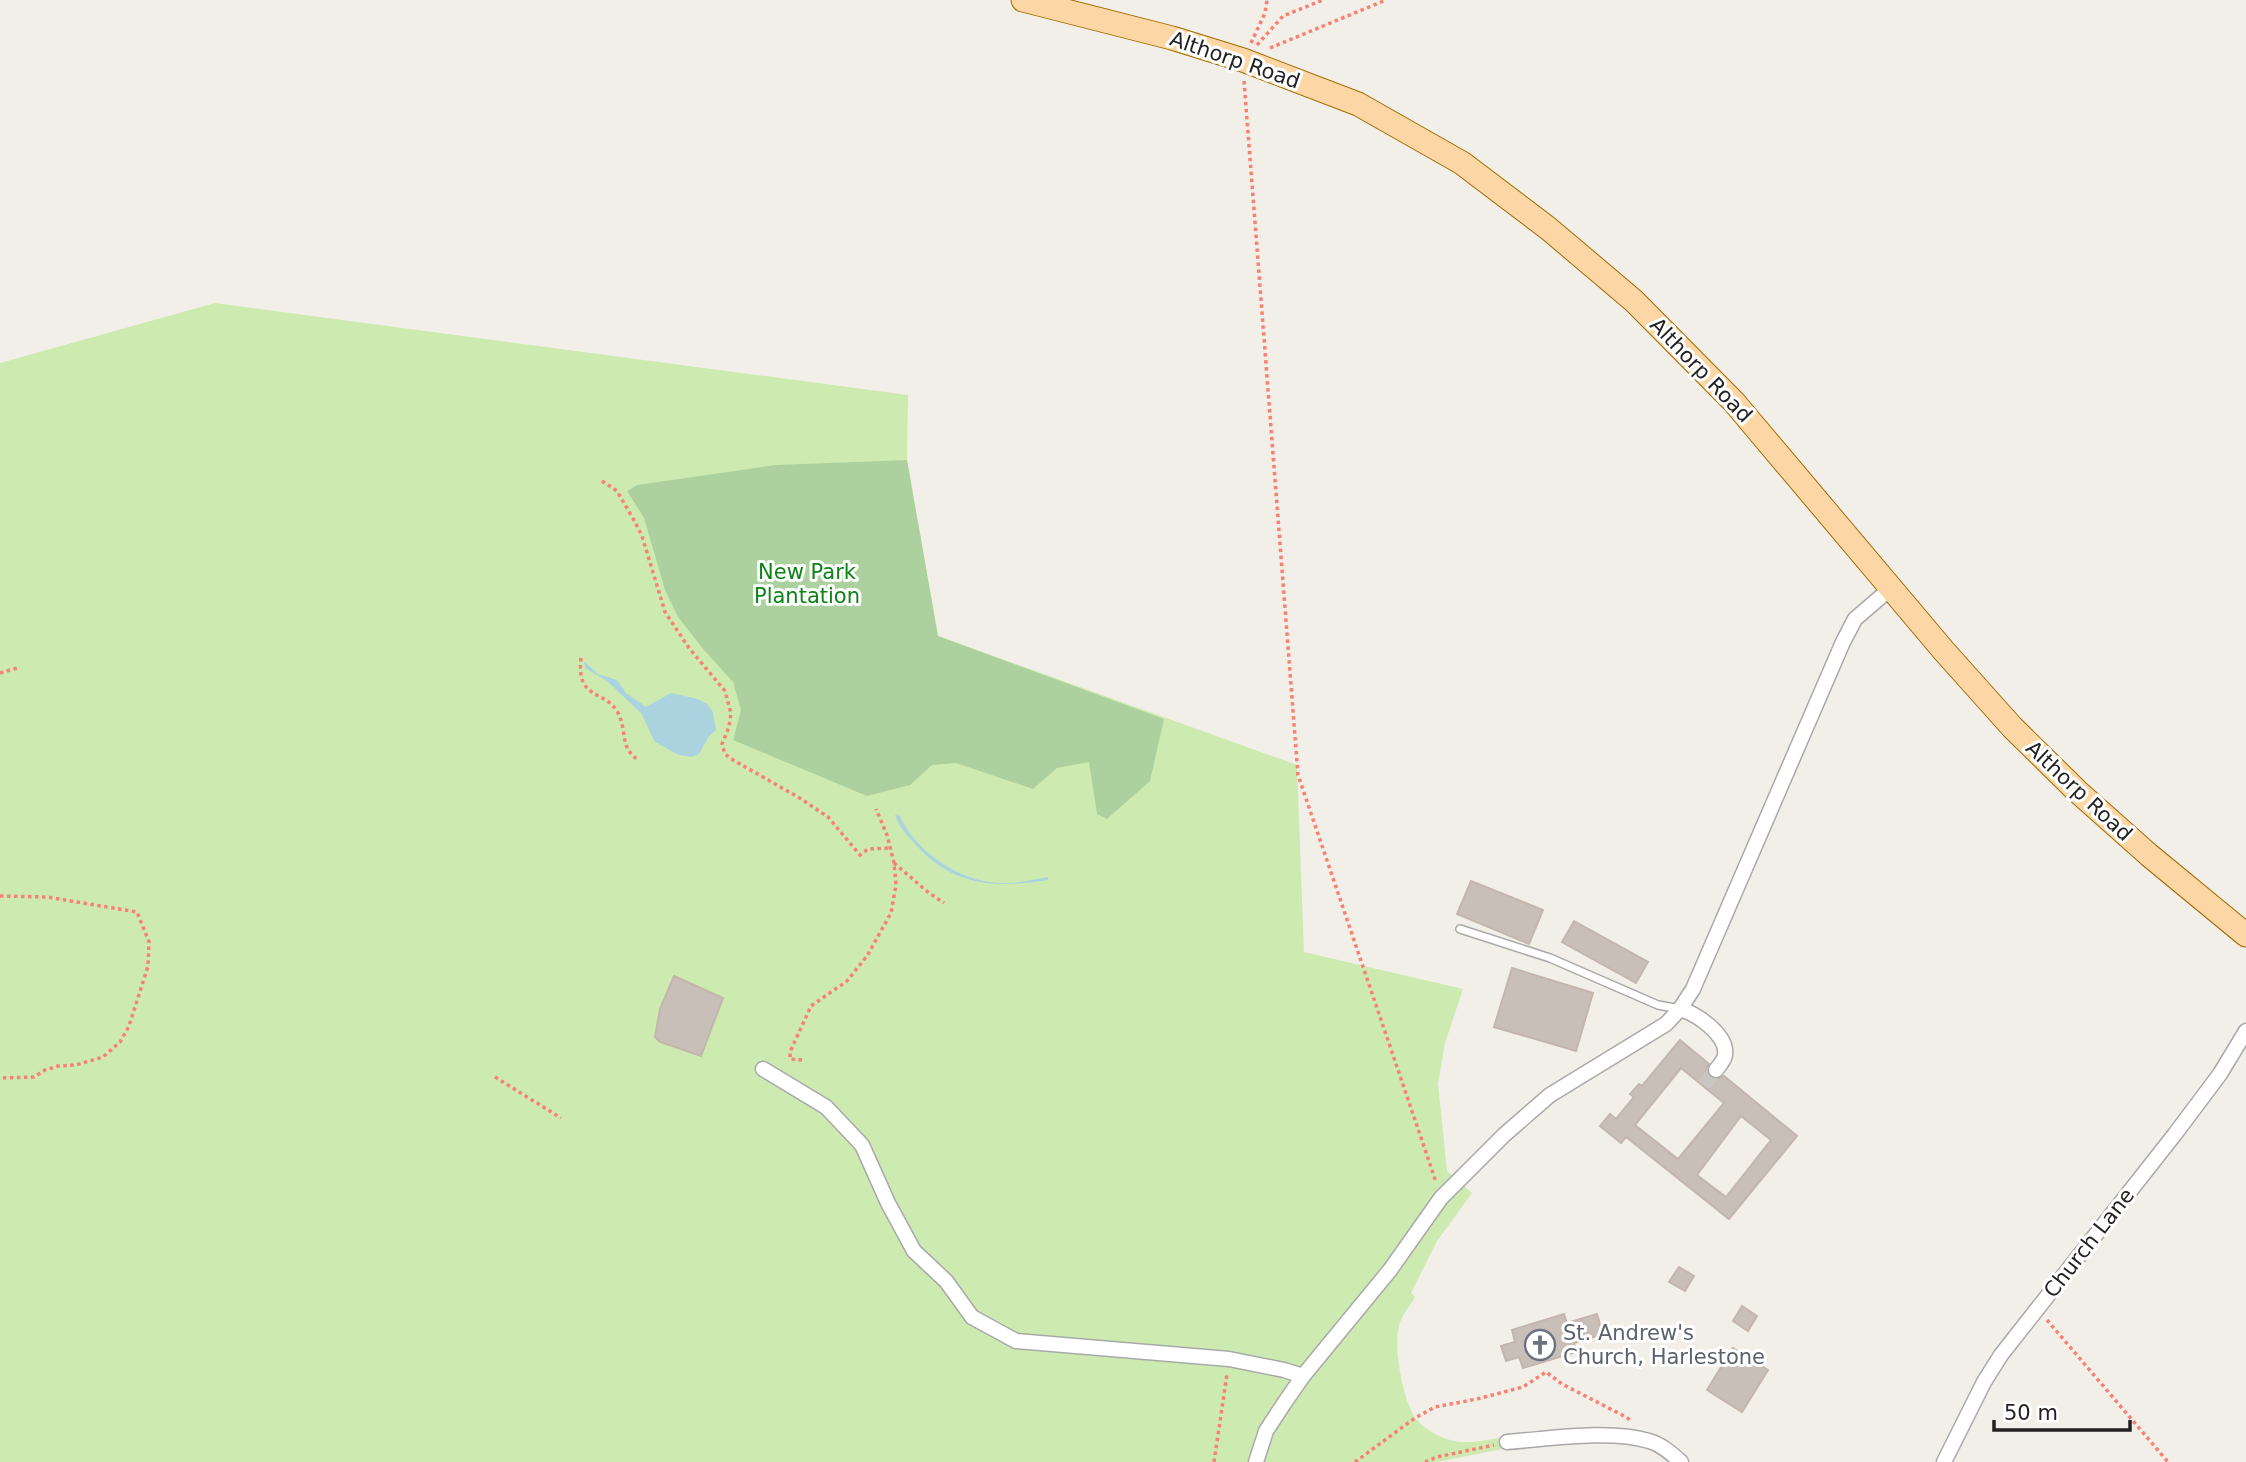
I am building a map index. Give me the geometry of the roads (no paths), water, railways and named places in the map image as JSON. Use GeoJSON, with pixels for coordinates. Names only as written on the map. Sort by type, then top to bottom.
{"type":"FeatureCollection","features":[{"type":"Feature","properties":{"kind":"main road","name":"Althorp Road"},"geometry":{"type":"LineString","coordinates":[[1023,0],[1172,38],[1243,60],[1358,104],[1462,163],[1549,229],[1634,301],[1734,402],[1994,708],[2077,791],[2246,935]]}},
{"type":"Feature","properties":{"kind":"street"},"geometry":{"type":"LineString","coordinates":[[1256,1462],[1266,1431],[1303,1376],[1390,1270],[1441,1198],[1504,1135],[1550,1095],[1650,1036],[1681,1009],[1693,989],[1843,642],[1855,619],[1891,588]]}},
{"type":"Feature","properties":{"kind":"street"},"geometry":{"type":"LineString","coordinates":[[1681,1009],[1701,1018],[1723,1044],[1725,1055],[1716,1070]]}},
{"type":"Feature","properties":{"kind":"street","name":"Church Lane"},"geometry":{"type":"LineString","coordinates":[[1944,1462],[1984,1382],[2001,1355],[2183,1124],[2220,1074],[2246,1031]]}},
{"type":"Feature","properties":{"kind":"street"},"geometry":{"type":"LineString","coordinates":[[764,1069],[826,1107],[862,1145],[888,1203],[914,1251],[946,1281],[972,1317],[1016,1341],[1229,1359],[1303,1376]]}},
{"type":"Feature","properties":{"kind":"street"},"geometry":{"type":"LineString","coordinates":[[1507,1442],[1576,1436],[1625,1437],[1651,1441],[1681,1462]]}},
{"type":"Feature","properties":{"kind":"lane"},"geometry":{"type":"LineString","coordinates":[[1460,929],[1550,958],[1658,1005],[1681,1009]]}},
{"type":"Feature","properties":{"kind":"water"},"geometry":{"type":"Polygon","coordinates":[[[584,662],[598,674],[617,680],[626,693],[646,707],[671,693],[698,699],[707,704],[713,712],[716,730],[709,736],[699,754],[692,757],[679,755],[655,742],[641,713],[607,681],[585,668],[584,662]]]}},
{"type":"Feature","properties":{"kind":"water"},"geometry":{"type":"Polygon","coordinates":[[[895,815],[900,816],[907,829],[928,852],[940,862],[969,877],[999,883],[1048,877],[1048,880],[994,884],[961,877],[931,860],[904,832],[895,815]]]}},
{"type":"Feature","properties":{"kind":"tunnel"},"geometry":{"type":"LineString","coordinates":[[1704,1085],[1716,1070]]}},
{"type":"Feature","properties":{"kind":"place","name":"St. Andrew's Church, Harlestone"},"geometry":{"type":"Point","coordinates":[1540,1345]}},
{"type":"Feature","properties":{"kind":"park label","name":"New Park Plantation"},"geometry":{"type":"Point","coordinates":[807,584]}}]}
